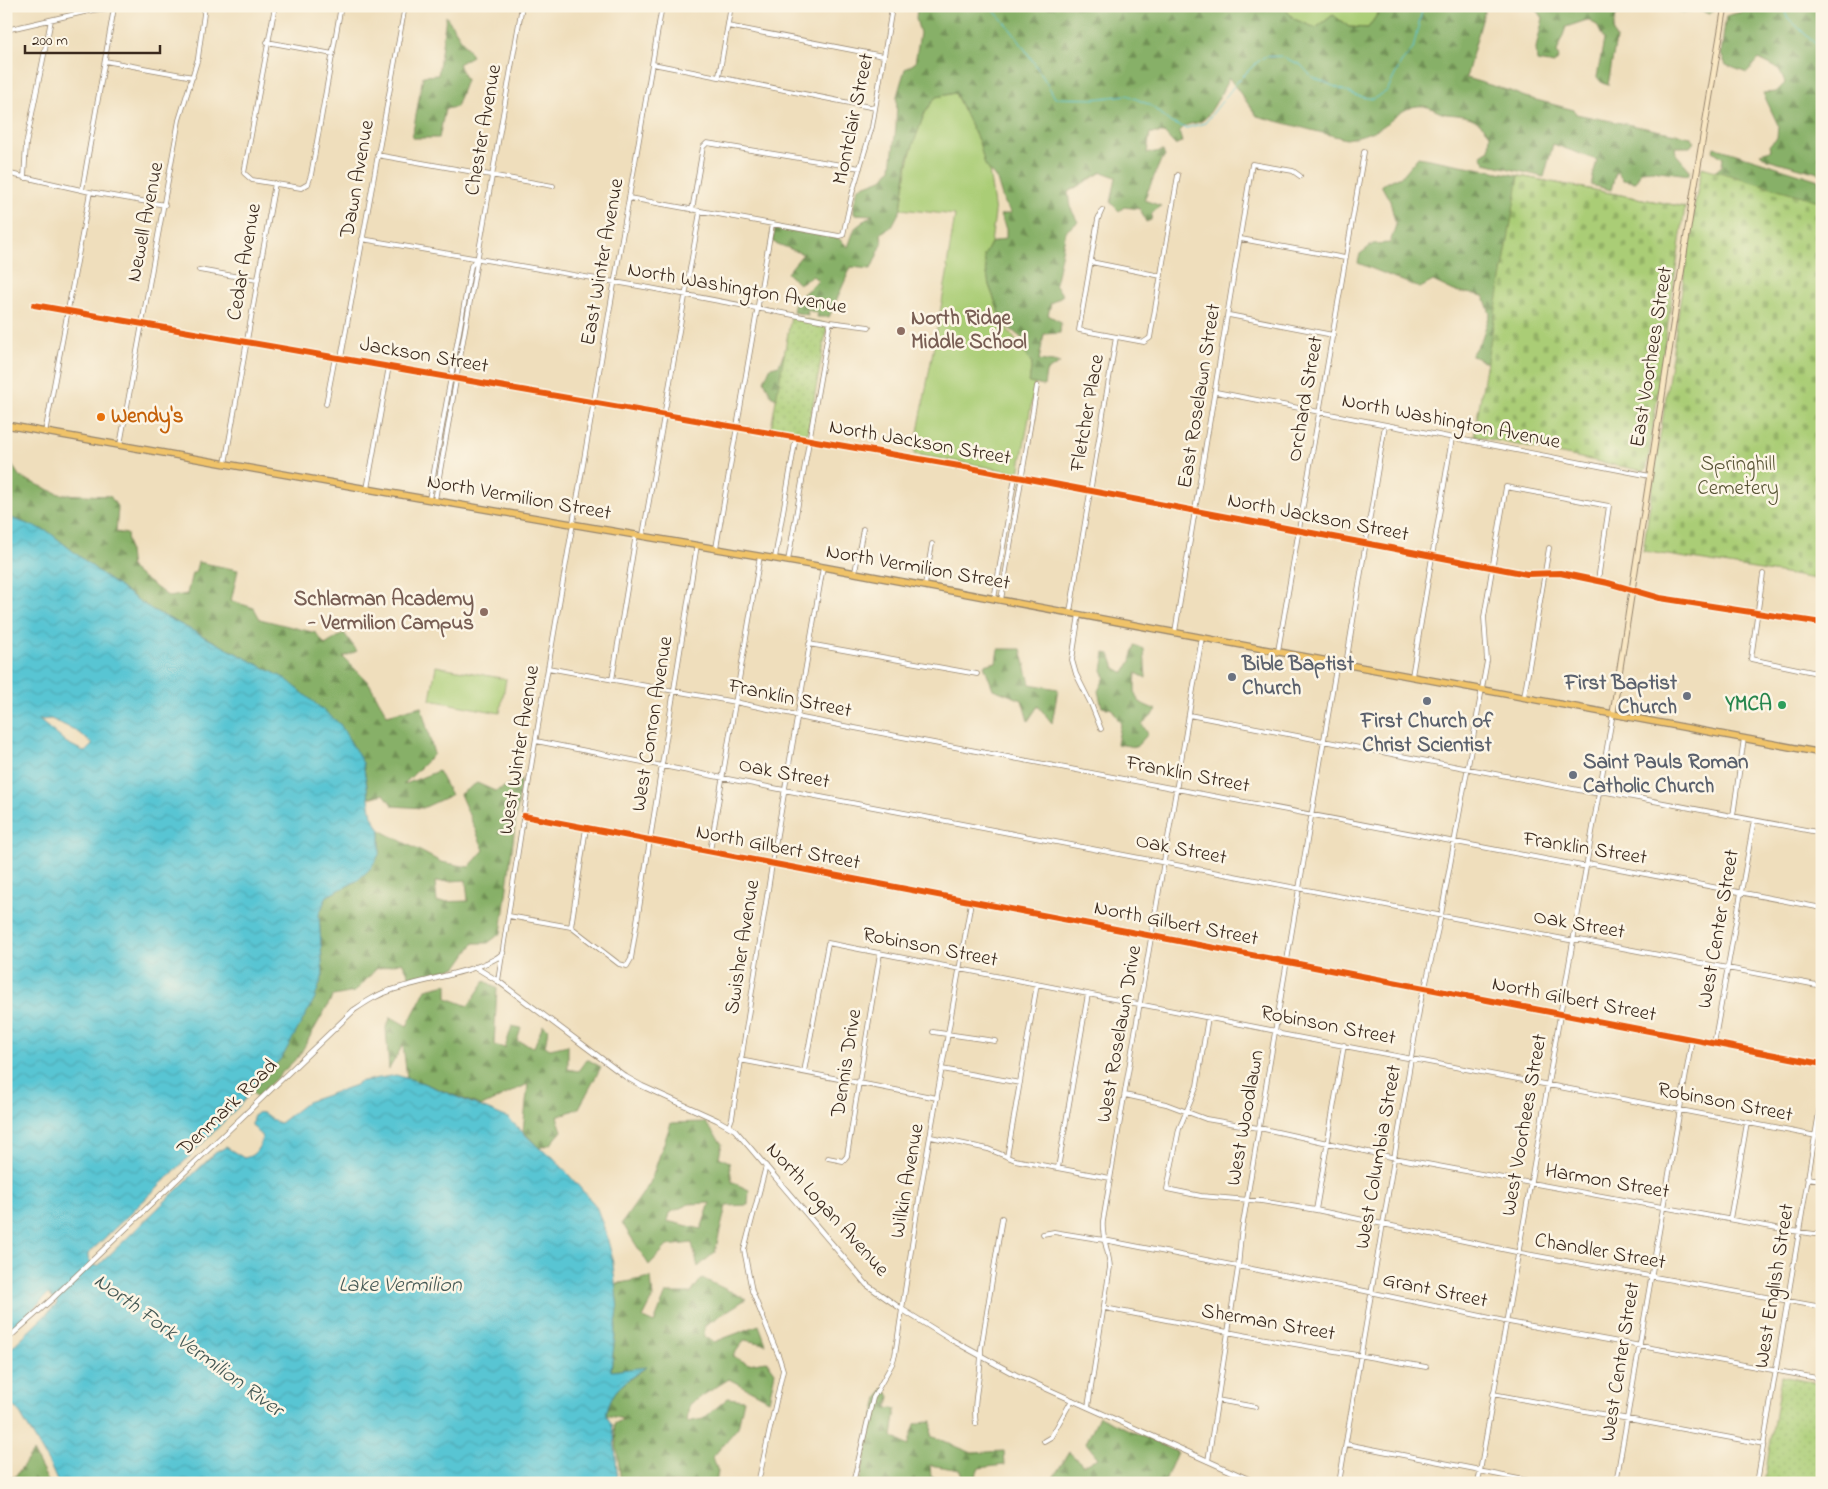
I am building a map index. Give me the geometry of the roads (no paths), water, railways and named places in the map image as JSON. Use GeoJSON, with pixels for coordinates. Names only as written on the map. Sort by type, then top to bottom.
{"type":"FeatureCollection","features":[{"type":"Feature","properties":{"kind":"main road","name":"East Voorhees Street"},"geometry":{"type":"LineString","coordinates":[[1613,713],[1724,6]]}},
{"type":"Feature","properties":{"kind":"main road","name":"North Vermilion Street"},"geometry":{"type":"LineString","coordinates":[[6,425],[367,489],[823,566],[1822,753]]}},
{"type":"Feature","properties":{"kind":"street"},"geometry":{"type":"LineString","coordinates":[[6,30],[93,10],[124,6]]}},
{"type":"Feature","properties":{"kind":"street","name":"Newell Avenue"},"geometry":{"type":"LineString","coordinates":[[120,446],[180,120],[193,77],[202,37],[205,6]]}},
{"type":"Feature","properties":{"kind":"street"},"geometry":{"type":"LineString","coordinates":[[275,6],[244,173],[252,180],[301,188],[308,184],[341,6]]}},
{"type":"Feature","properties":{"kind":"street","name":"Dawn Avenue"},"geometry":{"type":"LineString","coordinates":[[341,358],[404,6]]}},
{"type":"Feature","properties":{"kind":"street","name":"Chester Avenue"},"geometry":{"type":"LineString","coordinates":[[432,500],[444,450],[477,266],[476,259],[522,6]]}},
{"type":"Feature","properties":{"kind":"street","name":"East Winter Avenue"},"geometry":{"type":"LineString","coordinates":[[573,524],[662,6]]}},
{"type":"Feature","properties":{"kind":"street"},"geometry":{"type":"LineString","coordinates":[[719,76],[731,6]]}},
{"type":"Feature","properties":{"kind":"street"},"geometry":{"type":"LineString","coordinates":[[82,190],[114,8]]}},
{"type":"Feature","properties":{"kind":"street","name":"Montclair Street"},"geometry":{"type":"LineString","coordinates":[[772,224],[839,236],[843,235],[852,194],[869,140],[892,8]]}},
{"type":"Feature","properties":{"kind":"street"},"geometry":{"type":"LineString","coordinates":[[24,178],[26,144],[51,20]]}},
{"type":"Feature","properties":{"kind":"street"},"geometry":{"type":"LineString","coordinates":[[728,26],[883,56]]}},
{"type":"Feature","properties":{"kind":"street"},"geometry":{"type":"LineString","coordinates":[[267,42],[333,54]]}},
{"type":"Feature","properties":{"kind":"street"},"geometry":{"type":"LineString","coordinates":[[105,62],[193,77]]}},
{"type":"Feature","properties":{"kind":"street"},"geometry":{"type":"LineString","coordinates":[[653,64],[875,108]]}},
{"type":"Feature","properties":{"kind":"street"},"geometry":{"type":"LineString","coordinates":[[692,210],[703,147],[707,144],[860,168]]}},
{"type":"Feature","properties":{"kind":"street","name":"Orchard Street"},"geometry":{"type":"LineString","coordinates":[[1278,651],[1364,152]]}},
{"type":"Feature","properties":{"kind":"street"},"geometry":{"type":"LineString","coordinates":[[378,155],[552,186]]}},
{"type":"Feature","properties":{"kind":"street","name":"East Roselawn Street"},"geometry":{"type":"LineString","coordinates":[[1175,632],[1252,164],[1293,171],[1300,176]]}},
{"type":"Feature","properties":{"kind":"street"},"geometry":{"type":"LineString","coordinates":[[6,173],[90,192],[165,205]]}},
{"type":"Feature","properties":{"kind":"street"},"geometry":{"type":"LineString","coordinates":[[1102,210],[1098,219],[1079,330],[1144,342],[1150,338],[1178,175]]}},
{"type":"Feature","properties":{"kind":"street","name":"Cedar Avenue"},"geometry":{"type":"LineString","coordinates":[[225,464],[275,184]]}},
{"type":"Feature","properties":{"kind":"street"},"geometry":{"type":"LineString","coordinates":[[45,433],[90,192]]}},
{"type":"Feature","properties":{"kind":"street"},"geometry":{"type":"LineString","coordinates":[[629,198],[772,224],[716,548]]}},
{"type":"Feature","properties":{"kind":"street"},"geometry":{"type":"LineString","coordinates":[[644,535],[700,212]]}},
{"type":"Feature","properties":{"kind":"street"},"geometry":{"type":"LineString","coordinates":[[1241,239],[1345,258]]}},
{"type":"Feature","properties":{"kind":"street","name":"North Washington Avenue"},"geometry":{"type":"LineString","coordinates":[[362,240],[614,282],[830,322],[869,327]]}},
{"type":"Feature","properties":{"kind":"street","name":"Chester Avenue"},"geometry":{"type":"LineString","coordinates":[[432,500],[438,450],[471,266],[476,259]]}},
{"type":"Feature","properties":{"kind":"street"},"geometry":{"type":"LineString","coordinates":[[1091,262],[1161,276]]}},
{"type":"Feature","properties":{"kind":"street"},"geometry":{"type":"LineString","coordinates":[[200,270],[258,280]]}},
{"type":"Feature","properties":{"kind":"street"},"geometry":{"type":"LineString","coordinates":[[465,300],[470,301]]}},
{"type":"Feature","properties":{"kind":"street","name":"Jackson Street"},"geometry":{"type":"LineString","coordinates":[[34,304],[808,440]]}},
{"type":"Feature","properties":{"kind":"street"},"geometry":{"type":"LineString","coordinates":[[1228,315],[1332,334]]}},
{"type":"Feature","properties":{"kind":"street"},"geometry":{"type":"LineString","coordinates":[[788,561],[830,322]]}},
{"type":"Feature","properties":{"kind":"street","name":"Fletcher Place"},"geometry":{"type":"LineString","coordinates":[[1070,612],[1116,337]]}},
{"type":"Feature","properties":{"kind":"street"},"geometry":{"type":"LineString","coordinates":[[458,338],[464,338]]}},
{"type":"Feature","properties":{"kind":"street"},"geometry":{"type":"LineString","coordinates":[[326,404],[336,357]]}},
{"type":"Feature","properties":{"kind":"street"},"geometry":{"type":"LineString","coordinates":[[367,489],[389,366]]}},
{"type":"Feature","properties":{"kind":"street"},"geometry":{"type":"LineString","coordinates":[[1001,600],[1037,386]]}},
{"type":"Feature","properties":{"kind":"street","name":"North Washington Avenue"},"geometry":{"type":"LineString","coordinates":[[1216,392],[1650,476]]}},
{"type":"Feature","properties":{"kind":"street"},"geometry":{"type":"LineString","coordinates":[[1346,664],[1385,425]]}},
{"type":"Feature","properties":{"kind":"street"},"geometry":{"type":"LineString","coordinates":[[775,558],[796,437]]}},
{"type":"Feature","properties":{"kind":"street"},"geometry":{"type":"LineString","coordinates":[[1412,676],[1452,438]]}},
{"type":"Feature","properties":{"kind":"street","name":"North Jackson Street"},"geometry":{"type":"LineString","coordinates":[[808,440],[1015,476],[1493,568],[1527,574],[1560,573],[1598,580],[1660,598],[1822,623]]}},
{"type":"Feature","properties":{"kind":"street"},"geometry":{"type":"LineString","coordinates":[[438,450],[444,450]]}},
{"type":"Feature","properties":{"kind":"street"},"geometry":{"type":"LineString","coordinates":[[994,598],[1015,476]]}},
{"type":"Feature","properties":{"kind":"street","name":"West Columbia Street"},"geometry":{"type":"LineString","coordinates":[[1339,1483],[1410,1058],[1441,915],[1487,661],[1484,617],[1506,487],[1609,506],[1598,580]]}},
{"type":"Feature","properties":{"kind":"street","name":"West Winter Avenue"},"geometry":{"type":"LineString","coordinates":[[498,982],[573,524]]}},
{"type":"Feature","properties":{"kind":"street"},"geometry":{"type":"LineString","coordinates":[[855,572],[863,529]]}},
{"type":"Feature","properties":{"kind":"street"},"geometry":{"type":"LineString","coordinates":[[612,680],[636,534]]}},
{"type":"Feature","properties":{"kind":"street"},"geometry":{"type":"LineString","coordinates":[[925,585],[932,544]]}},
{"type":"Feature","properties":{"kind":"street","name":"West Conron Avenue"},"geometry":{"type":"LineString","coordinates":[[571,928],[580,933],[618,964],[627,966],[631,959],[698,545]]}},
{"type":"Feature","properties":{"kind":"street"},"geometry":{"type":"LineString","coordinates":[[1524,697],[1549,548]]}},
{"type":"Feature","properties":{"kind":"street"},"geometry":{"type":"LineString","coordinates":[[710,851],[760,556]]}},
{"type":"Feature","properties":{"kind":"street","name":"Swisher Avenue"},"geometry":{"type":"LineString","coordinates":[[729,1126],[732,1118],[784,790],[823,566]]}},
{"type":"Feature","properties":{"kind":"street"},"geometry":{"type":"LineString","coordinates":[[1762,574],[1751,659],[1822,674]]}},
{"type":"Feature","properties":{"kind":"street"},"geometry":{"type":"LineString","coordinates":[[1079,614],[1072,660],[1076,674],[1101,730]]}},
{"type":"Feature","properties":{"kind":"street","name":"West Roselawn Drive"},"geometry":{"type":"LineString","coordinates":[[1088,1407],[1110,1267],[1109,1252],[1102,1231],[1202,636]]}},
{"type":"Feature","properties":{"kind":"street"},"geometry":{"type":"LineString","coordinates":[[809,644],[977,674]]}},
{"type":"Feature","properties":{"kind":"street","name":"West Woodlawn"},"geometry":{"type":"LineString","coordinates":[[1208,1461],[1238,1268],[1241,1235],[1337,662]]}},
{"type":"Feature","properties":{"kind":"street","name":"Franklin Street"},"geometry":{"type":"LineString","coordinates":[[548,668],[735,702],[797,716],[1454,842],[1582,866],[1593,864],[1822,908]]}},
{"type":"Feature","properties":{"kind":"street","name":"West Voorhees Street"},"geometry":{"type":"LineString","coordinates":[[1478,1483],[1613,713]]}},
{"type":"Feature","properties":{"kind":"street"},"geometry":{"type":"LineString","coordinates":[[1189,715],[1594,793],[1606,792],[1822,833]]}},
{"type":"Feature","properties":{"kind":"street"},"geometry":{"type":"LineString","coordinates":[[1733,816],[1744,738]]}},
{"type":"Feature","properties":{"kind":"street","name":"Oak Street"},"geometry":{"type":"LineString","coordinates":[[536,741],[784,790],[1822,986]]}},
{"type":"Feature","properties":{"kind":"street","name":"North Gilbert Street"},"geometry":{"type":"LineString","coordinates":[[524,816],[1822,1064]]}},
{"type":"Feature","properties":{"kind":"street","name":"West Center Street"},"geometry":{"type":"LineString","coordinates":[[1714,1044],[1754,820]]}},
{"type":"Feature","properties":{"kind":"street"},"geometry":{"type":"LineString","coordinates":[[509,916],[571,928],[586,828]]}},
{"type":"Feature","properties":{"kind":"street","name":"Wilkin Avenue"},"geometry":{"type":"LineString","coordinates":[[853,1483],[873,1398],[895,1355],[919,1199],[971,902]]}},
{"type":"Feature","properties":{"kind":"street","name":"Robinson Street"},"geometry":{"type":"LineString","coordinates":[[804,1072],[828,943],[1208,1017],[1276,1031],[1280,1034],[1822,1137]]}},
{"type":"Feature","properties":{"kind":"street","name":"Denmark Road"},"geometry":{"type":"LineString","coordinates":[[6,1340],[52,1299],[354,1010],[378,995],[493,961],[503,953]]}},
{"type":"Feature","properties":{"kind":"street","name":"Dennis Drive"},"geometry":{"type":"LineString","coordinates":[[828,1158],[843,1161],[846,1156],[880,953]]}},
{"type":"Feature","properties":{"kind":"street","name":"North Logan Avenue"},"geometry":{"type":"LineString","coordinates":[[474,967],[498,982],[642,1086],[729,1126],[766,1166],[867,1285],[903,1310],[1016,1375],[1253,1482]]}},
{"type":"Feature","properties":{"kind":"street"},"geometry":{"type":"LineString","coordinates":[[1007,1157],[1037,984]]}},
{"type":"Feature","properties":{"kind":"street"},"geometry":{"type":"LineString","coordinates":[[1058,1168],[1088,994]]}},
{"type":"Feature","properties":{"kind":"street"},"geometry":{"type":"LineString","coordinates":[[1186,1112],[1197,1086],[1208,1017]]}},
{"type":"Feature","properties":{"kind":"street"},"geometry":{"type":"LineString","coordinates":[[933,1032],[995,1041]]}},
{"type":"Feature","properties":{"kind":"street","name":"West Center Street"},"geometry":{"type":"LineString","coordinates":[[1616,1483],[1692,1039]]}},
{"type":"Feature","properties":{"kind":"street"},"geometry":{"type":"LineString","coordinates":[[1316,1210],[1344,1045]]}},
{"type":"Feature","properties":{"kind":"street"},"geometry":{"type":"LineString","coordinates":[[740,1060],[937,1098]]}},
{"type":"Feature","properties":{"kind":"street"},"geometry":{"type":"LineString","coordinates":[[942,1069],[1020,1083]]}},
{"type":"Feature","properties":{"kind":"street","name":"West English Street"},"geometry":{"type":"LineString","coordinates":[[1758,1483],[1822,1094]]}},
{"type":"Feature","properties":{"kind":"street","name":"Harmon Street"},"geometry":{"type":"LineString","coordinates":[[1125,1096],[1166,1104],[1206,1119],[1394,1157],[1822,1235]]}},
{"type":"Feature","properties":{"kind":"street","name":"Chandler Street"},"geometry":{"type":"LineString","coordinates":[[1186,1112],[1176,1139],[1167,1189],[1201,1196],[1247,1199],[1316,1210],[1518,1252],[1822,1308]]}},
{"type":"Feature","properties":{"kind":"street"},"geometry":{"type":"LineString","coordinates":[[1730,1219],[1747,1122]]}},
{"type":"Feature","properties":{"kind":"street"},"geometry":{"type":"LineString","coordinates":[[931,1137],[988,1149],[1007,1157],[1110,1178]]}},
{"type":"Feature","properties":{"kind":"street"},"geometry":{"type":"LineString","coordinates":[[758,1483],[783,1370],[780,1356],[752,1291],[744,1250],[766,1166]]}},
{"type":"Feature","properties":{"kind":"street"},"geometry":{"type":"LineString","coordinates":[[1807,1178],[1822,1180]]}},
{"type":"Feature","properties":{"kind":"street"},"geometry":{"type":"LineString","coordinates":[[976,1424],[975,1404],[981,1349],[1002,1218]]}},
{"type":"Feature","properties":{"kind":"street","name":"Grant Street"},"geometry":{"type":"LineString","coordinates":[[1043,1234],[1054,1232],[1104,1240],[1238,1268],[1371,1292],[1505,1321],[1822,1379]]}},
{"type":"Feature","properties":{"kind":"street","name":"Sherman Street"},"geometry":{"type":"LineString","coordinates":[[1105,1308],[1426,1367]]}},
{"type":"Feature","properties":{"kind":"street"},"geometry":{"type":"LineString","coordinates":[[1493,1394],[1764,1444]]}},
{"type":"Feature","properties":{"kind":"street"},"geometry":{"type":"LineString","coordinates":[[1044,1441],[1051,1437],[1072,1400]]}},
{"type":"Feature","properties":{"kind":"street"},"geometry":{"type":"LineString","coordinates":[[1218,1400],[1256,1407]]}},
{"type":"Feature","properties":{"kind":"street"},"geometry":{"type":"LineString","coordinates":[[1346,1444],[1540,1483]]}},
{"type":"Feature","properties":{"kind":"water","name":"Lake Vermilion"},"geometry":{"type":"Polygon","coordinates":[[[6,516],[49,532],[104,576],[149,608],[286,679],[340,724],[363,763],[372,816],[380,830],[380,853],[371,868],[357,881],[327,896],[319,915],[323,975],[315,998],[283,1056],[238,1107],[187,1159],[88,1254],[88,1258],[94,1266],[98,1266],[215,1153],[226,1147],[244,1158],[254,1153],[260,1145],[262,1137],[252,1125],[257,1113],[264,1114],[275,1122],[280,1123],[307,1102],[356,1085],[358,1082],[396,1075],[423,1083],[508,1118],[539,1148],[553,1157],[596,1206],[612,1256],[618,1309],[611,1371],[646,1367],[625,1382],[615,1392],[608,1406],[606,1415],[612,1425],[614,1435],[618,1483],[58,1483],[50,1465],[18,1410],[6,1403],[6,1353],[57,1302],[48,1294],[6,1336],[6,516]],[[51,719],[39,720],[67,743],[85,752],[93,744],[75,730],[51,719]]]}},
{"type":"Feature","properties":{"kind":"waterway"},"geometry":{"type":"LineString","coordinates":[[987,6],[995,12],[1014,34],[1034,62],[1055,98],[1094,99],[1127,95],[1150,105],[1171,123],[1186,128],[1205,123],[1238,81],[1264,57],[1280,56],[1301,65],[1312,77],[1357,96],[1373,99],[1387,91],[1401,63],[1413,49],[1423,6]]}},
{"type":"Feature","properties":{"kind":"waterway"},"geometry":{"type":"LineString","coordinates":[[1783,6],[1787,17],[1822,50]]}},
{"type":"Feature","properties":{"kind":"place","name":"North Ridge Middle School"},"geometry":{"type":"Point","coordinates":[901,331]}},
{"type":"Feature","properties":{"kind":"place","name":"Wendy's"},"geometry":{"type":"Point","coordinates":[101,417]}},
{"type":"Feature","properties":{"kind":"place","name":"Schlarman Academy - Vermilion Campus"},"geometry":{"type":"Point","coordinates":[484,612]}},
{"type":"Feature","properties":{"kind":"place","name":"Bible Baptist Church"},"geometry":{"type":"Point","coordinates":[1232,677]}},
{"type":"Feature","properties":{"kind":"place","name":"First Baptist Church"},"geometry":{"type":"Point","coordinates":[1687,696]}},
{"type":"Feature","properties":{"kind":"place","name":"First Church of Christ Scientist"},"geometry":{"type":"Point","coordinates":[1427,701]}},
{"type":"Feature","properties":{"kind":"place","name":"YMCA"},"geometry":{"type":"Point","coordinates":[1782,705]}},
{"type":"Feature","properties":{"kind":"place","name":"Saint Pauls Roman Catholic Church"},"geometry":{"type":"Point","coordinates":[1573,775]}},
{"type":"Feature","properties":{"kind":"park label","name":"Springhill Cemetery"},"geometry":{"type":"Point","coordinates":[1738,477]}},
{"type":"Feature","properties":{"kind":"water label","name":"North Fork Vermilion River"},"geometry":{"type":"Point","coordinates":[188,1346]}}]}
